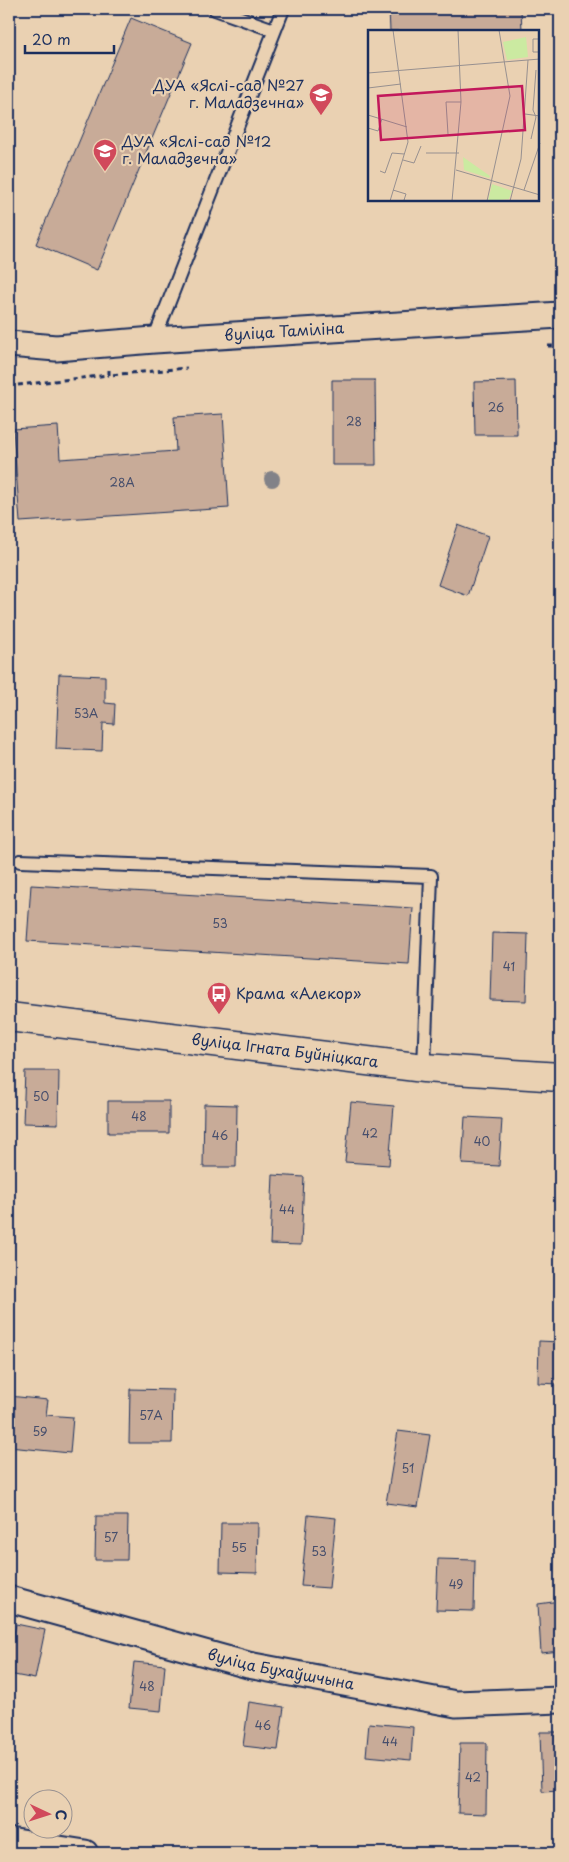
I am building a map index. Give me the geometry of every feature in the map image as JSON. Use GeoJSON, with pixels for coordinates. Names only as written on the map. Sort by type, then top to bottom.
{"type":"FeatureCollection","features":[{"type":"Feature","properties":{"kind":"street","name":"вуліца Таміліна"},"geometry":{"type":"LineString","coordinates":[[9,344],[56,348],[154,340],[560,315]]}},
{"type":"Feature","properties":{"kind":"street","name":"вуліца Ігната Буйніцкага"},"geometry":{"type":"LineString","coordinates":[[9,1017],[424,1068],[560,1077]]}},
{"type":"Feature","properties":{"kind":"street","name":"вуліца Бухаўшчына"},"geometry":{"type":"LineString","coordinates":[[9,1599],[248,1665],[456,1704],[560,1700]]}},
{"type":"Feature","properties":{"kind":"street"},"geometry":{"type":"LineString","coordinates":[[9,1841],[85,1853]]}},
{"type":"Feature","properties":{"kind":"lane"},"geometry":{"type":"LineString","coordinates":[[215,9],[274,30]]}},
{"type":"Feature","properties":{"kind":"lane"},"geometry":{"type":"LineString","coordinates":[[154,340],[283,9]]}},
{"type":"Feature","properties":{"kind":"lane"},"geometry":{"type":"LineString","coordinates":[[20,861],[430,876],[424,1068]]}},
{"type":"Feature","properties":{"kind":"path"},"geometry":{"type":"LineString","coordinates":[[9,386],[109,375]]}},
{"type":"Feature","properties":{"kind":"building"},"geometry":{"type":"Polygon","coordinates":[[[389,9],[521,9],[522,30],[390,30],[389,9]]]}},
{"type":"Feature","properties":{"kind":"building"},"geometry":{"type":"Polygon","coordinates":[[[131,18],[192,43],[97,270],[36,244],[131,18]]]}},
{"type":"Feature","properties":{"kind":"building"},"geometry":{"type":"Polygon","coordinates":[[[332,380],[375,380],[376,465],[332,465],[332,380]]]}},
{"type":"Feature","properties":{"kind":"building"},"geometry":{"type":"Polygon","coordinates":[[[516,381],[517,435],[475,435],[474,382],[516,381]]]}},
{"type":"Feature","properties":{"kind":"building"},"geometry":{"type":"Polygon","coordinates":[[[223,414],[229,508],[20,522],[13,429],[58,426],[60,459],[176,451],[174,417],[223,414]]]}},
{"type":"Feature","properties":{"kind":"building"},"geometry":{"type":"Polygon","coordinates":[[[458,525],[488,536],[468,596],[438,585],[458,525]]]}},
{"type":"Feature","properties":{"kind":"building"},"geometry":{"type":"Polygon","coordinates":[[[59,674],[105,676],[105,703],[115,704],[114,724],[103,723],[102,751],[56,749],[59,674]]]}},
{"type":"Feature","properties":{"kind":"building"},"geometry":{"type":"Polygon","coordinates":[[[31,885],[413,908],[409,964],[27,941],[31,885]]]}},
{"type":"Feature","properties":{"kind":"building"},"geometry":{"type":"Polygon","coordinates":[[[492,933],[528,934],[526,1001],[490,1000],[492,933]]]}},
{"type":"Feature","properties":{"kind":"building"},"geometry":{"type":"Polygon","coordinates":[[[25,1071],[59,1071],[58,1124],[23,1123],[25,1071]]]}},
{"type":"Feature","properties":{"kind":"building"},"geometry":{"type":"Polygon","coordinates":[[[108,1101],[169,1101],[169,1133],[108,1133],[108,1101]]]}},
{"type":"Feature","properties":{"kind":"building"},"geometry":{"type":"Polygon","coordinates":[[[351,1102],[394,1106],[389,1165],[345,1162],[351,1102]]]}},
{"type":"Feature","properties":{"kind":"building"},"geometry":{"type":"Polygon","coordinates":[[[204,1104],[237,1105],[236,1167],[203,1167],[204,1104]]]}},
{"type":"Feature","properties":{"kind":"building"},"geometry":{"type":"Polygon","coordinates":[[[465,1117],[502,1119],[499,1166],[462,1164],[465,1117]]]}},
{"type":"Feature","properties":{"kind":"building"},"geometry":{"type":"Polygon","coordinates":[[[273,1175],[304,1177],[301,1245],[270,1244],[273,1175]]]}},
{"type":"Feature","properties":{"kind":"building"},"geometry":{"type":"Polygon","coordinates":[[[539,1341],[560,1342],[560,1384],[538,1383],[539,1341]]]}},
{"type":"Feature","properties":{"kind":"building"},"geometry":{"type":"Polygon","coordinates":[[[130,1389],[173,1390],[172,1443],[129,1443],[130,1389]]]}},
{"type":"Feature","properties":{"kind":"building"},"geometry":{"type":"Polygon","coordinates":[[[9,1396],[48,1400],[46,1415],[73,1417],[70,1453],[9,1447],[9,1396]]]}},
{"type":"Feature","properties":{"kind":"building"},"geometry":{"type":"Polygon","coordinates":[[[398,1431],[430,1435],[418,1507],[386,1503],[398,1431]]]}},
{"type":"Feature","properties":{"kind":"building"},"geometry":{"type":"Polygon","coordinates":[[[308,1515],[336,1518],[329,1588],[301,1586],[308,1515]]]}},
{"type":"Feature","properties":{"kind":"building"},"geometry":{"type":"Polygon","coordinates":[[[96,1516],[128,1516],[127,1560],[95,1560],[96,1516]]]}},
{"type":"Feature","properties":{"kind":"building"},"geometry":{"type":"Polygon","coordinates":[[[221,1523],[258,1523],[257,1573],[220,1572],[221,1523]]]}},
{"type":"Feature","properties":{"kind":"building"},"geometry":{"type":"Polygon","coordinates":[[[438,1559],[475,1560],[474,1611],[436,1610],[438,1559]]]}},
{"type":"Feature","properties":{"kind":"building"},"geometry":{"type":"Polygon","coordinates":[[[560,1601],[560,1651],[541,1653],[538,1604],[560,1601]]]}},
{"type":"Feature","properties":{"kind":"building"},"geometry":{"type":"Polygon","coordinates":[[[16,1624],[45,1630],[35,1679],[9,1674],[9,1660],[16,1624]]]}},
{"type":"Feature","properties":{"kind":"building"},"geometry":{"type":"Polygon","coordinates":[[[134,1662],[165,1665],[161,1711],[129,1708],[134,1662]]]}},
{"type":"Feature","properties":{"kind":"building"},"geometry":{"type":"Polygon","coordinates":[[[249,1702],[284,1707],[278,1750],[243,1746],[249,1702]]]}},
{"type":"Feature","properties":{"kind":"building"},"geometry":{"type":"Polygon","coordinates":[[[369,1723],[413,1727],[411,1760],[366,1756],[369,1723]]]}},
{"type":"Feature","properties":{"kind":"building"},"geometry":{"type":"Polygon","coordinates":[[[540,1732],[560,1732],[560,1790],[542,1791],[540,1732]]]}},
{"type":"Feature","properties":{"kind":"building"},"geometry":{"type":"Polygon","coordinates":[[[460,1743],[487,1743],[486,1814],[458,1813],[460,1743]]]}},
{"type":"Feature","properties":{"kind":"place","name":"ДУА «Яслі-сад №27 г. Маладзечна»"},"geometry":{"type":"Point","coordinates":[321,116]}},
{"type":"Feature","properties":{"kind":"place","name":"ДУА «Яслі-сад №12 г. Маладзечна»"},"geometry":{"type":"Point","coordinates":[105,172]}},
{"type":"Feature","properties":{"kind":"place","name":"Крама «Алекор»"},"geometry":{"type":"Point","coordinates":[219,1015]}}]}
